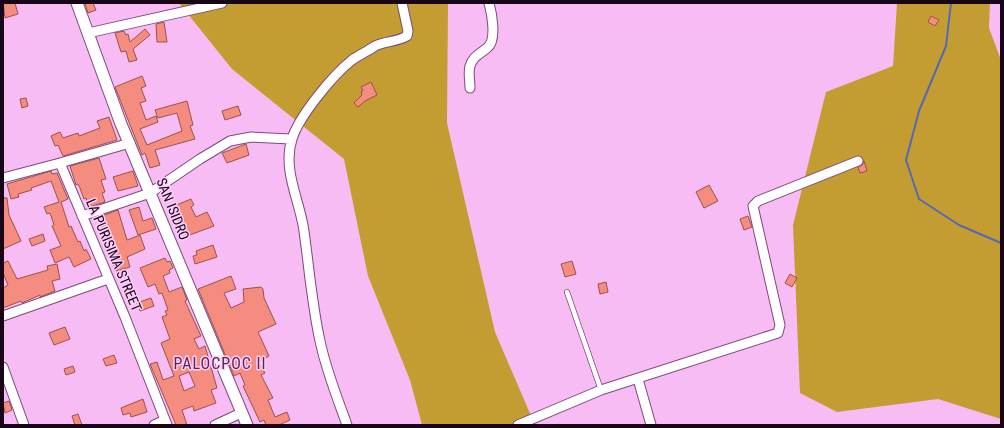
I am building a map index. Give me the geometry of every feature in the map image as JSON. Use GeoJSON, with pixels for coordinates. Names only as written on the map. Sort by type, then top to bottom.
{"type":"FeatureCollection","features":[{"type":"Feature","properties":{"kind":"street","name":"SAN ISIDRO"},"geometry":{"type":"LineString","coordinates":[[77,3],[150,193],[247,425]]}},
{"type":"Feature","properties":{"kind":"street"},"geometry":{"type":"LineString","coordinates":[[88,33],[222,3]]}},
{"type":"Feature","properties":{"kind":"street"},"geometry":{"type":"LineString","coordinates":[[346,425],[325,364],[320,340],[304,231],[293,189],[290,166],[292,139],[305,114],[339,72],[353,59],[378,45],[400,40],[407,36],[408,31],[402,3]]}},
{"type":"Feature","properties":{"kind":"street"},"geometry":{"type":"LineString","coordinates":[[470,88],[470,66],[475,56],[489,47],[492,40],[492,14],[490,3]]}},
{"type":"Feature","properties":{"kind":"street"},"geometry":{"type":"LineString","coordinates":[[82,216],[150,193],[200,159],[230,142],[252,137],[292,139]]}},
{"type":"Feature","properties":{"kind":"street"},"geometry":{"type":"LineString","coordinates":[[3,178],[130,143]]}},
{"type":"Feature","properties":{"kind":"street"},"geometry":{"type":"LineString","coordinates":[[518,425],[601,390],[778,333],[780,325],[753,206],[758,201],[858,161]]}},
{"type":"Feature","properties":{"kind":"street","name":"LA PURISIMA STREET"},"geometry":{"type":"LineString","coordinates":[[60,162],[166,422]]}},
{"type":"Feature","properties":{"kind":"street"},"geometry":{"type":"LineString","coordinates":[[3,316],[108,279]]}},
{"type":"Feature","properties":{"kind":"street"},"geometry":{"type":"LineString","coordinates":[[3,367],[24,425]]}},
{"type":"Feature","properties":{"kind":"street"},"geometry":{"type":"LineString","coordinates":[[638,379],[652,425]]}},
{"type":"Feature","properties":{"kind":"street"},"geometry":{"type":"LineString","coordinates":[[215,425],[241,412]]}},
{"type":"Feature","properties":{"kind":"street"},"geometry":{"type":"LineString","coordinates":[[154,425],[166,422]]}},
{"type":"Feature","properties":{"kind":"lane"},"geometry":{"type":"LineString","coordinates":[[567,292],[601,390]]}},
{"type":"Feature","properties":{"kind":"shaded area"},"geometry":{"type":"Polygon","coordinates":[[[179,3],[448,3],[447,123],[495,332],[535,425],[422,425],[410,380],[368,276],[344,159],[232,69],[179,3]]]}},
{"type":"Feature","properties":{"kind":"shaded area"},"geometry":{"type":"Polygon","coordinates":[[[897,3],[990,3],[989,28],[1001,60],[1001,419],[938,399],[837,412],[800,393],[793,225],[826,92],[893,66],[897,3]]]}},
{"type":"Feature","properties":{"kind":"building"},"geometry":{"type":"Polygon","coordinates":[[[3,3],[15,3],[18,14],[5,18],[3,3]]]}},
{"type":"Feature","properties":{"kind":"building"},"geometry":{"type":"Polygon","coordinates":[[[93,3],[96,10],[88,13],[85,4],[93,3]]]}},
{"type":"Feature","properties":{"kind":"building"},"geometry":{"type":"Polygon","coordinates":[[[931,16],[939,20],[935,26],[928,22],[931,16]]]}},
{"type":"Feature","properties":{"kind":"building"},"geometry":{"type":"Polygon","coordinates":[[[164,22],[167,42],[157,42],[156,24],[164,22]]]}},
{"type":"Feature","properties":{"kind":"building"},"geometry":{"type":"Polygon","coordinates":[[[145,29],[150,35],[133,49],[137,60],[129,62],[126,51],[121,52],[115,33],[124,31],[126,35],[128,34],[130,42],[145,29]]]}},
{"type":"Feature","properties":{"kind":"building"},"geometry":{"type":"Polygon","coordinates":[[[142,76],[146,86],[141,88],[146,101],[140,103],[146,120],[156,116],[158,122],[140,129],[147,145],[182,131],[177,113],[158,118],[155,110],[187,101],[193,125],[190,126],[195,139],[155,150],[160,165],[150,168],[145,153],[142,155],[115,87],[142,76]]]}},
{"type":"Feature","properties":{"kind":"building"},"geometry":{"type":"Polygon","coordinates":[[[371,82],[377,95],[365,101],[358,107],[354,103],[362,95],[361,92],[363,91],[361,87],[371,82]]]}},
{"type":"Feature","properties":{"kind":"building"},"geometry":{"type":"Polygon","coordinates":[[[26,98],[28,106],[22,108],[20,99],[26,98]]]}},
{"type":"Feature","properties":{"kind":"building"},"geometry":{"type":"Polygon","coordinates":[[[238,106],[241,115],[225,120],[222,111],[238,106]]]}},
{"type":"Feature","properties":{"kind":"building"},"geometry":{"type":"Polygon","coordinates":[[[109,117],[117,140],[63,156],[58,145],[55,146],[51,136],[60,132],[63,138],[78,133],[79,136],[100,128],[97,121],[109,117]]]}},
{"type":"Feature","properties":{"kind":"building"},"geometry":{"type":"Polygon","coordinates":[[[246,144],[249,155],[227,163],[222,153],[246,144]]]}},
{"type":"Feature","properties":{"kind":"building"},"geometry":{"type":"Polygon","coordinates":[[[99,158],[106,179],[101,180],[105,192],[102,193],[105,202],[89,207],[78,184],[76,185],[70,166],[99,158]]]}},
{"type":"Feature","properties":{"kind":"building"},"geometry":{"type":"Polygon","coordinates":[[[864,161],[867,171],[860,173],[858,167],[862,165],[864,161]]]}},
{"type":"Feature","properties":{"kind":"building"},"geometry":{"type":"Polygon","coordinates":[[[51,171],[52,174],[57,173],[68,199],[61,202],[69,227],[71,226],[78,242],[80,241],[84,251],[86,249],[91,259],[74,267],[69,257],[55,263],[50,250],[61,246],[52,226],[54,225],[50,213],[47,214],[44,207],[59,202],[51,181],[31,188],[32,190],[18,194],[19,197],[11,199],[7,184],[51,171]]]}},
{"type":"Feature","properties":{"kind":"building"},"geometry":{"type":"Polygon","coordinates":[[[133,171],[138,186],[118,191],[113,177],[133,171]]]}},
{"type":"Feature","properties":{"kind":"building"},"geometry":{"type":"Polygon","coordinates":[[[709,185],[718,201],[704,208],[696,192],[709,185]]]}},
{"type":"Feature","properties":{"kind":"building"},"geometry":{"type":"Polygon","coordinates":[[[3,198],[7,198],[9,215],[21,241],[3,249],[3,198]]]}},
{"type":"Feature","properties":{"kind":"building"},"geometry":{"type":"Polygon","coordinates":[[[191,199],[194,205],[191,207],[196,217],[207,212],[214,226],[187,236],[175,214],[177,213],[174,206],[191,199]]]}},
{"type":"Feature","properties":{"kind":"building"},"geometry":{"type":"Polygon","coordinates":[[[139,207],[143,221],[152,218],[156,229],[138,235],[129,210],[139,207]]]}},
{"type":"Feature","properties":{"kind":"building"},"geometry":{"type":"Polygon","coordinates":[[[118,210],[127,240],[140,235],[145,249],[127,257],[130,267],[116,271],[103,235],[99,217],[118,210]]]}},
{"type":"Feature","properties":{"kind":"building"},"geometry":{"type":"Polygon","coordinates":[[[748,216],[752,227],[744,230],[740,219],[748,216]]]}},
{"type":"Feature","properties":{"kind":"building"},"geometry":{"type":"Polygon","coordinates":[[[43,234],[45,241],[32,246],[29,239],[43,234]]]}},
{"type":"Feature","properties":{"kind":"building"},"geometry":{"type":"Polygon","coordinates":[[[213,245],[217,257],[195,264],[193,256],[197,255],[196,251],[213,245]]]}},
{"type":"Feature","properties":{"kind":"building"},"geometry":{"type":"Polygon","coordinates":[[[165,258],[167,262],[170,261],[173,268],[169,270],[170,273],[163,276],[169,292],[182,287],[187,300],[185,301],[201,336],[194,339],[199,349],[205,346],[217,388],[211,390],[216,403],[194,411],[193,406],[182,410],[187,425],[176,425],[150,364],[157,362],[163,380],[174,376],[161,343],[170,339],[162,317],[167,315],[165,311],[168,310],[162,293],[159,294],[155,284],[148,287],[140,268],[165,258]],[[189,372],[179,376],[184,391],[195,386],[189,372]]]}},
{"type":"Feature","properties":{"kind":"building"},"geometry":{"type":"Polygon","coordinates":[[[8,261],[17,279],[48,270],[47,266],[57,264],[60,279],[52,281],[55,291],[3,308],[3,288],[8,285],[3,273],[3,263],[8,261]]]}},
{"type":"Feature","properties":{"kind":"building"},"geometry":{"type":"Polygon","coordinates":[[[572,261],[576,274],[565,277],[561,264],[572,261]]]}},
{"type":"Feature","properties":{"kind":"building"},"geometry":{"type":"Polygon","coordinates":[[[790,274],[797,278],[792,287],[785,283],[790,274]]]}},
{"type":"Feature","properties":{"kind":"building"},"geometry":{"type":"Polygon","coordinates":[[[231,276],[236,289],[224,293],[231,308],[244,302],[243,289],[261,287],[263,289],[264,298],[276,324],[258,332],[269,356],[258,362],[265,373],[261,375],[273,398],[268,400],[275,417],[287,412],[290,420],[279,425],[266,425],[264,420],[260,422],[243,386],[245,385],[240,373],[234,376],[198,289],[231,276]]]}},
{"type":"Feature","properties":{"kind":"building"},"geometry":{"type":"Polygon","coordinates":[[[606,282],[608,292],[600,294],[598,284],[606,282]]]}},
{"type":"Feature","properties":{"kind":"building"},"geometry":{"type":"Polygon","coordinates":[[[151,298],[154,306],[140,311],[137,303],[151,298]]]}},
{"type":"Feature","properties":{"kind":"building"},"geometry":{"type":"Polygon","coordinates":[[[65,327],[70,339],[54,345],[49,333],[65,327]]]}},
{"type":"Feature","properties":{"kind":"building"},"geometry":{"type":"Polygon","coordinates":[[[114,355],[117,363],[106,366],[103,359],[114,355]]]}},
{"type":"Feature","properties":{"kind":"building"},"geometry":{"type":"Polygon","coordinates":[[[73,366],[75,372],[66,375],[64,369],[73,366]]]}},
{"type":"Feature","properties":{"kind":"building"},"geometry":{"type":"Polygon","coordinates":[[[143,399],[147,412],[131,417],[130,413],[123,415],[121,408],[143,399]]]}},
{"type":"Feature","properties":{"kind":"building"},"geometry":{"type":"Polygon","coordinates":[[[9,401],[12,410],[5,413],[3,403],[9,401]]]}},
{"type":"Feature","properties":{"kind":"building"},"geometry":{"type":"Polygon","coordinates":[[[78,414],[82,425],[75,425],[72,416],[78,414]]]}},
{"type":"Feature","properties":{"kind":"waterway"},"geometry":{"type":"LineString","coordinates":[[951,3],[946,46],[919,111],[906,160],[919,199],[959,225],[1001,243]]}},
{"type":"Feature","properties":{"kind":"district","name":"PALOCPOC II"},"geometry":{"type":"Point","coordinates":[220,363]}}]}
